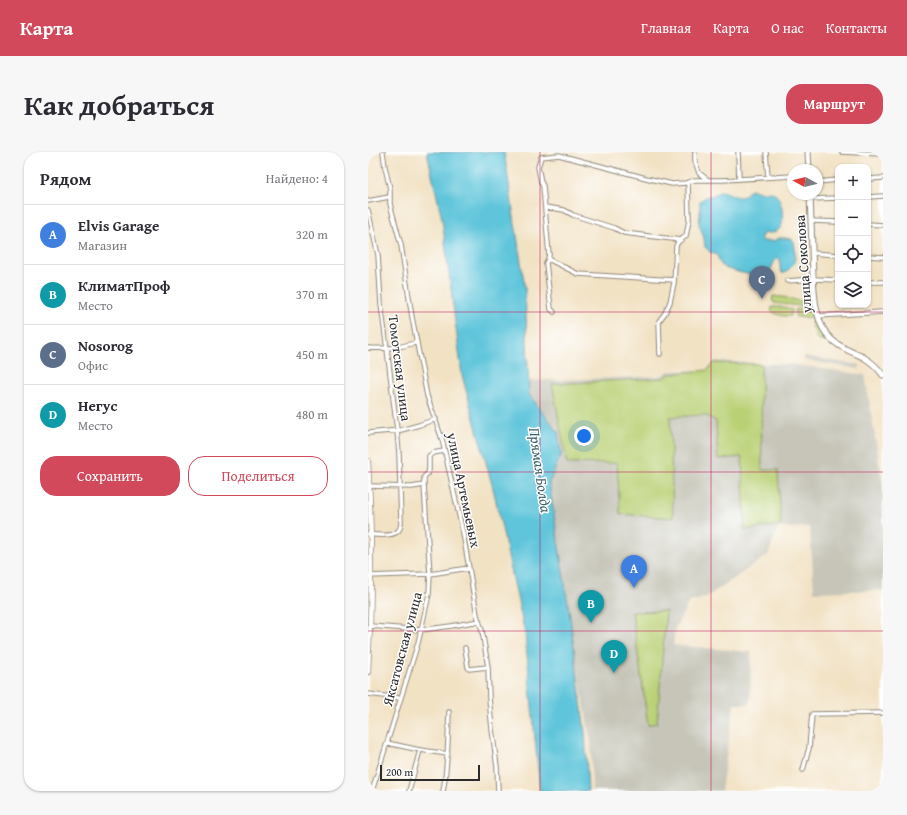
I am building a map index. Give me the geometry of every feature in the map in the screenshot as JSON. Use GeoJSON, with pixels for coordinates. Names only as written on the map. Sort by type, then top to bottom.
{"type":"FeatureCollection","features":[{"type":"Feature","properties":{"kind":"main road"},"geometry":{"type":"LineString","coordinates":[[808,152],[809,164]]}},
{"type":"Feature","properties":{"kind":"main road","name":"улица Соколова"},"geometry":{"type":"LineString","coordinates":[[810,200],[812,253],[816,308],[818,316],[825,332],[830,338],[839,345],[864,358],[883,374]]}},
{"type":"Feature","properties":{"kind":"street","name":"улица Артемьевых"},"geometry":{"type":"LineString","coordinates":[[383,152],[390,190],[390,204],[401,245],[412,317],[428,396],[436,419],[444,451],[463,534],[478,620],[482,630],[488,667],[489,698],[497,767],[498,791]]}},
{"type":"Feature","properties":{"kind":"street"},"geometry":{"type":"LineString","coordinates":[[695,152],[695,161],[699,173],[708,180]]}},
{"type":"Feature","properties":{"kind":"street"},"geometry":{"type":"LineString","coordinates":[[738,152],[739,179]]}},
{"type":"Feature","properties":{"kind":"street"},"geometry":{"type":"LineString","coordinates":[[766,152],[768,177]]}},
{"type":"Feature","properties":{"kind":"street"},"geometry":{"type":"LineString","coordinates":[[842,152],[883,154]]}},
{"type":"Feature","properties":{"kind":"street"},"geometry":{"type":"LineString","coordinates":[[554,312],[551,309],[546,263],[549,255],[545,206],[543,186],[538,167],[541,157],[559,155],[672,184],[695,180],[787,176]]}},
{"type":"Feature","properties":{"kind":"street"},"geometry":{"type":"LineString","coordinates":[[871,179],[883,178]]}},
{"type":"Feature","properties":{"kind":"street"},"geometry":{"type":"LineString","coordinates":[[823,181],[835,180]]}},
{"type":"Feature","properties":{"kind":"street"},"geometry":{"type":"LineString","coordinates":[[660,354],[659,321],[670,302],[674,280],[676,246],[678,242],[686,236],[689,220],[688,182]]}},
{"type":"Feature","properties":{"kind":"street"},"geometry":{"type":"LineString","coordinates":[[871,197],[883,196]]}},
{"type":"Feature","properties":{"kind":"street"},"geometry":{"type":"LineString","coordinates":[[368,201],[389,197]]}},
{"type":"Feature","properties":{"kind":"street"},"geometry":{"type":"LineString","coordinates":[[823,197],[835,198]]}},
{"type":"Feature","properties":{"kind":"street"},"geometry":{"type":"LineString","coordinates":[[545,206],[564,210],[573,215],[614,228],[624,233],[681,240]]}},
{"type":"Feature","properties":{"kind":"street","name":"Томотская улица"},"geometry":{"type":"LineString","coordinates":[[368,210],[378,255],[380,304],[397,430],[401,522],[399,531],[396,533],[369,534]]}},
{"type":"Feature","properties":{"kind":"street"},"geometry":{"type":"LineString","coordinates":[[812,221],[835,222]]}},
{"type":"Feature","properties":{"kind":"street"},"geometry":{"type":"LineString","coordinates":[[871,224],[883,225]]}},
{"type":"Feature","properties":{"kind":"street"},"geometry":{"type":"LineString","coordinates":[[812,253],[835,255]]}},
{"type":"Feature","properties":{"kind":"street"},"geometry":{"type":"LineString","coordinates":[[871,256],[883,257]]}},
{"type":"Feature","properties":{"kind":"street"},"geometry":{"type":"LineString","coordinates":[[548,259],[578,274],[674,280]]}},
{"type":"Feature","properties":{"kind":"street"},"geometry":{"type":"LineString","coordinates":[[788,281],[814,279],[835,280]]}},
{"type":"Feature","properties":{"kind":"street"},"geometry":{"type":"LineString","coordinates":[[871,282],[883,282]]}},
{"type":"Feature","properties":{"kind":"street"},"geometry":{"type":"LineString","coordinates":[[818,316],[883,312]]}},
{"type":"Feature","properties":{"kind":"street"},"geometry":{"type":"LineString","coordinates":[[368,348],[387,349],[417,342]]}},
{"type":"Feature","properties":{"kind":"street"},"geometry":{"type":"LineString","coordinates":[[368,433],[419,426],[436,419]]}},
{"type":"Feature","properties":{"kind":"street","name":"Яксатовская улица"},"geometry":{"type":"LineString","coordinates":[[372,791],[422,630],[429,594],[430,574],[424,477],[429,470],[429,456],[433,453],[444,451]]}},
{"type":"Feature","properties":{"kind":"street"},"geometry":{"type":"LineString","coordinates":[[368,461],[370,576],[368,672]]}},
{"type":"Feature","properties":{"kind":"street"},"geometry":{"type":"LineString","coordinates":[[369,486],[412,487],[424,485]]}},
{"type":"Feature","properties":{"kind":"street"},"geometry":{"type":"LineString","coordinates":[[370,576],[430,574],[469,568]]}},
{"type":"Feature","properties":{"kind":"street"},"geometry":{"type":"LineString","coordinates":[[370,626],[422,630],[478,620]]}},
{"type":"Feature","properties":{"kind":"street"},"geometry":{"type":"LineString","coordinates":[[465,648],[469,669],[488,667]]}},
{"type":"Feature","properties":{"kind":"street"},"geometry":{"type":"LineString","coordinates":[[368,694],[401,698]]}},
{"type":"Feature","properties":{"kind":"street"},"geometry":{"type":"LineString","coordinates":[[443,791],[448,754],[449,712]]}},
{"type":"Feature","properties":{"kind":"street"},"geometry":{"type":"LineString","coordinates":[[803,770],[809,748],[812,714],[883,713]]}},
{"type":"Feature","properties":{"kind":"street"},"geometry":{"type":"LineString","coordinates":[[387,743],[448,754]]}},
{"type":"Feature","properties":{"kind":"street"},"geometry":{"type":"LineString","coordinates":[[409,791],[420,750]]}},
{"type":"Feature","properties":{"kind":"shaded area"},"geometry":{"type":"Polygon","coordinates":[[[804,356],[860,365],[859,369],[804,360],[804,356]]]}},
{"type":"Feature","properties":{"kind":"shaded area"},"geometry":{"type":"Polygon","coordinates":[[[715,361],[797,365],[865,375],[883,486],[883,590],[814,592],[810,527],[778,528],[768,555],[705,598],[689,602],[675,628],[673,645],[751,652],[750,704],[734,704],[721,791],[592,791],[591,742],[525,381],[661,376],[668,371],[707,370],[715,361]]]}},
{"type":"Feature","properties":{"kind":"green space"},"geometry":{"type":"Polygon","coordinates":[[[773,296],[810,302],[811,305],[809,307],[774,303],[772,299],[773,296]]]}},
{"type":"Feature","properties":{"kind":"green space"},"geometry":{"type":"Polygon","coordinates":[[[772,307],[790,309],[792,310],[791,316],[775,314],[771,311],[772,307]]]}},
{"type":"Feature","properties":{"kind":"green space"},"geometry":{"type":"Polygon","coordinates":[[[806,309],[815,316],[814,318],[797,317],[795,316],[795,310],[806,309]]]}},
{"type":"Feature","properties":{"kind":"green space"},"geometry":{"type":"Polygon","coordinates":[[[815,321],[825,338],[822,341],[817,339],[811,322],[815,321]]]}},
{"type":"Feature","properties":{"kind":"green space"},"geometry":{"type":"Polygon","coordinates":[[[714,363],[761,364],[762,470],[778,470],[781,525],[745,530],[742,457],[718,459],[716,421],[705,415],[670,417],[673,518],[620,514],[617,463],[567,464],[552,384],[663,378],[669,374],[707,370],[714,363]]]}},
{"type":"Feature","properties":{"kind":"green space"},"geometry":{"type":"Polygon","coordinates":[[[666,611],[657,723],[648,725],[632,612],[666,611]]]}},
{"type":"Feature","properties":{"kind":"water","name":"Прямая Болда"},"geometry":{"type":"Polygon","coordinates":[[[427,152],[504,152],[525,288],[529,395],[558,432],[561,455],[549,483],[570,617],[585,732],[588,791],[540,791],[525,633],[494,492],[462,375],[442,219],[427,152]]]}},
{"type":"Feature","properties":{"kind":"water"},"geometry":{"type":"Polygon","coordinates":[[[752,189],[760,192],[773,193],[779,200],[783,215],[782,224],[778,230],[774,232],[763,233],[761,238],[763,241],[774,241],[779,238],[785,238],[794,241],[794,264],[785,273],[782,273],[780,269],[780,259],[778,257],[770,271],[763,276],[752,275],[725,268],[722,266],[717,255],[710,252],[705,247],[704,238],[699,224],[700,201],[708,196],[722,191],[741,197],[746,195],[752,189]]]}},
{"type":"Feature","properties":{"kind":"place","name":"Nosorog"},"geometry":{"type":"Point","coordinates":[762,299]}},
{"type":"Feature","properties":{"kind":"place","name":"Elvis Garage"},"geometry":{"type":"Point","coordinates":[634,588]}},
{"type":"Feature","properties":{"kind":"place","name":"КлиматПроф"},"geometry":{"type":"Point","coordinates":[591,623]}},
{"type":"Feature","properties":{"kind":"place","name":"Негус"},"geometry":{"type":"Point","coordinates":[614,673]}}]}
